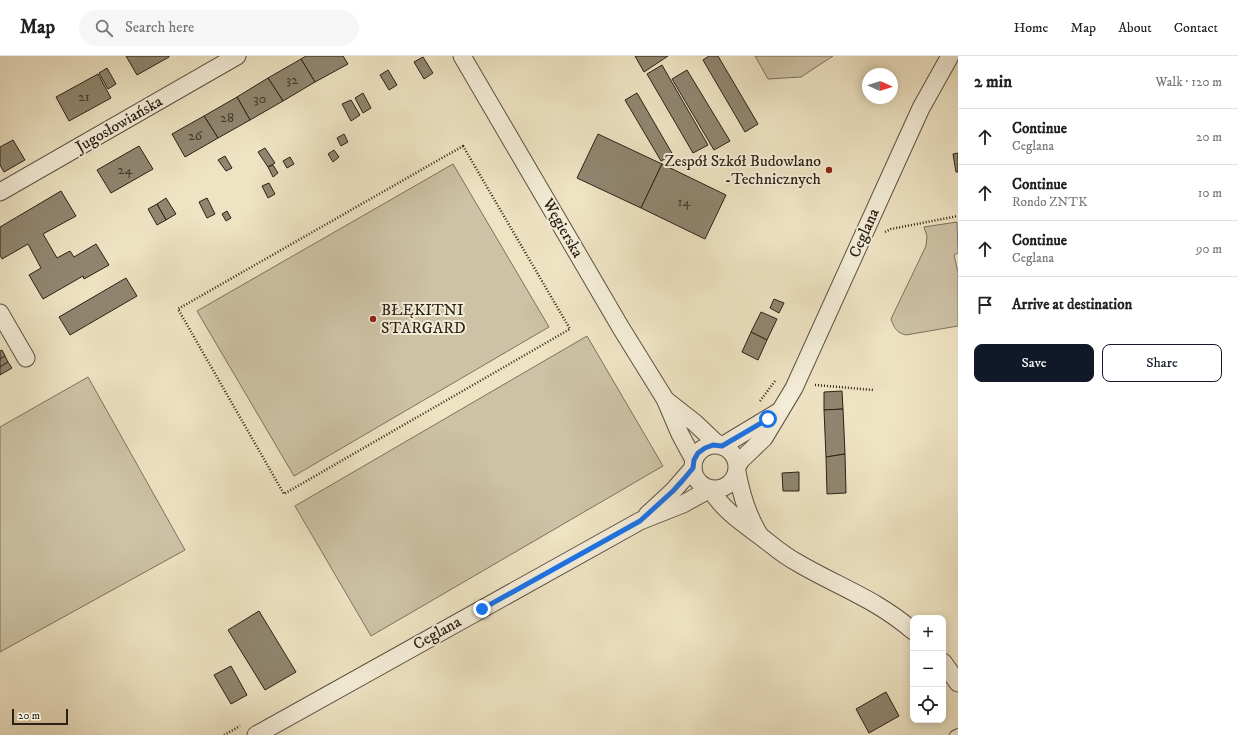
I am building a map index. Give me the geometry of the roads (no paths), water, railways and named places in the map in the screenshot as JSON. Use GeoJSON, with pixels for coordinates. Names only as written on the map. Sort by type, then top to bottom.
{"type":"FeatureCollection","features":[{"type":"Feature","properties":{"kind":"street","name":"Jugosłowiańska"},"geometry":{"type":"LineString","coordinates":[[0,192],[237,56]]}},
{"type":"Feature","properties":{"kind":"street","name":"Węgierska"},"geometry":{"type":"LineString","coordinates":[[462,56],[621,328],[665,399],[694,464]]}},
{"type":"Feature","properties":{"kind":"street","name":"Ceglana"},"geometry":{"type":"LineString","coordinates":[[737,468],[741,460],[764,438],[770,430],[805,367],[921,108],[950,56]]}},
{"type":"Feature","properties":{"kind":"street"},"geometry":{"type":"LineString","coordinates":[[0,312],[26,358]]}},
{"type":"Feature","properties":{"kind":"street","name":"Węgierska"},"geometry":{"type":"LineString","coordinates":[[665,399],[695,423],[715,442],[722,446]]}},
{"type":"Feature","properties":{"kind":"street","name":"Ceglana"},"geometry":{"type":"LineString","coordinates":[[722,446],[780,411]]}},
{"type":"Feature","properties":{"kind":"street"},"geometry":{"type":"LineString","coordinates":[[737,468],[735,478],[724,488],[717,490],[703,486],[694,475],[694,464],[698,453],[713,445],[722,446],[729,450],[735,456],[737,468],[740,487],[753,525],[761,537]]}},
{"type":"Feature","properties":{"kind":"street","name":"Ceglana"},"geometry":{"type":"LineString","coordinates":[[640,521],[673,491],[694,464]]}},
{"type":"Feature","properties":{"kind":"street","name":"Ceglana"},"geometry":{"type":"LineString","coordinates":[[256,735],[640,521],[683,504],[710,489]]}},
{"type":"Feature","properties":{"kind":"street"},"geometry":{"type":"LineString","coordinates":[[710,489],[716,499],[731,515],[761,537],[778,552],[875,603],[910,628]]}},
{"type":"Feature","properties":{"kind":"street"},"geometry":{"type":"LineString","coordinates":[[946,666],[958,682]]}},
{"type":"Feature","properties":{"kind":"lane"},"geometry":{"type":"LineString","coordinates":[[954,735],[958,732]]}},
{"type":"Feature","properties":{"kind":"place","name":"Zespół Szkół Budowlano -Technicznych"},"geometry":{"type":"Point","coordinates":[829,170]}},
{"type":"Feature","properties":{"kind":"place","name":"BŁĘKITNI STARGARD"},"geometry":{"type":"Point","coordinates":[373,319]}}]}
